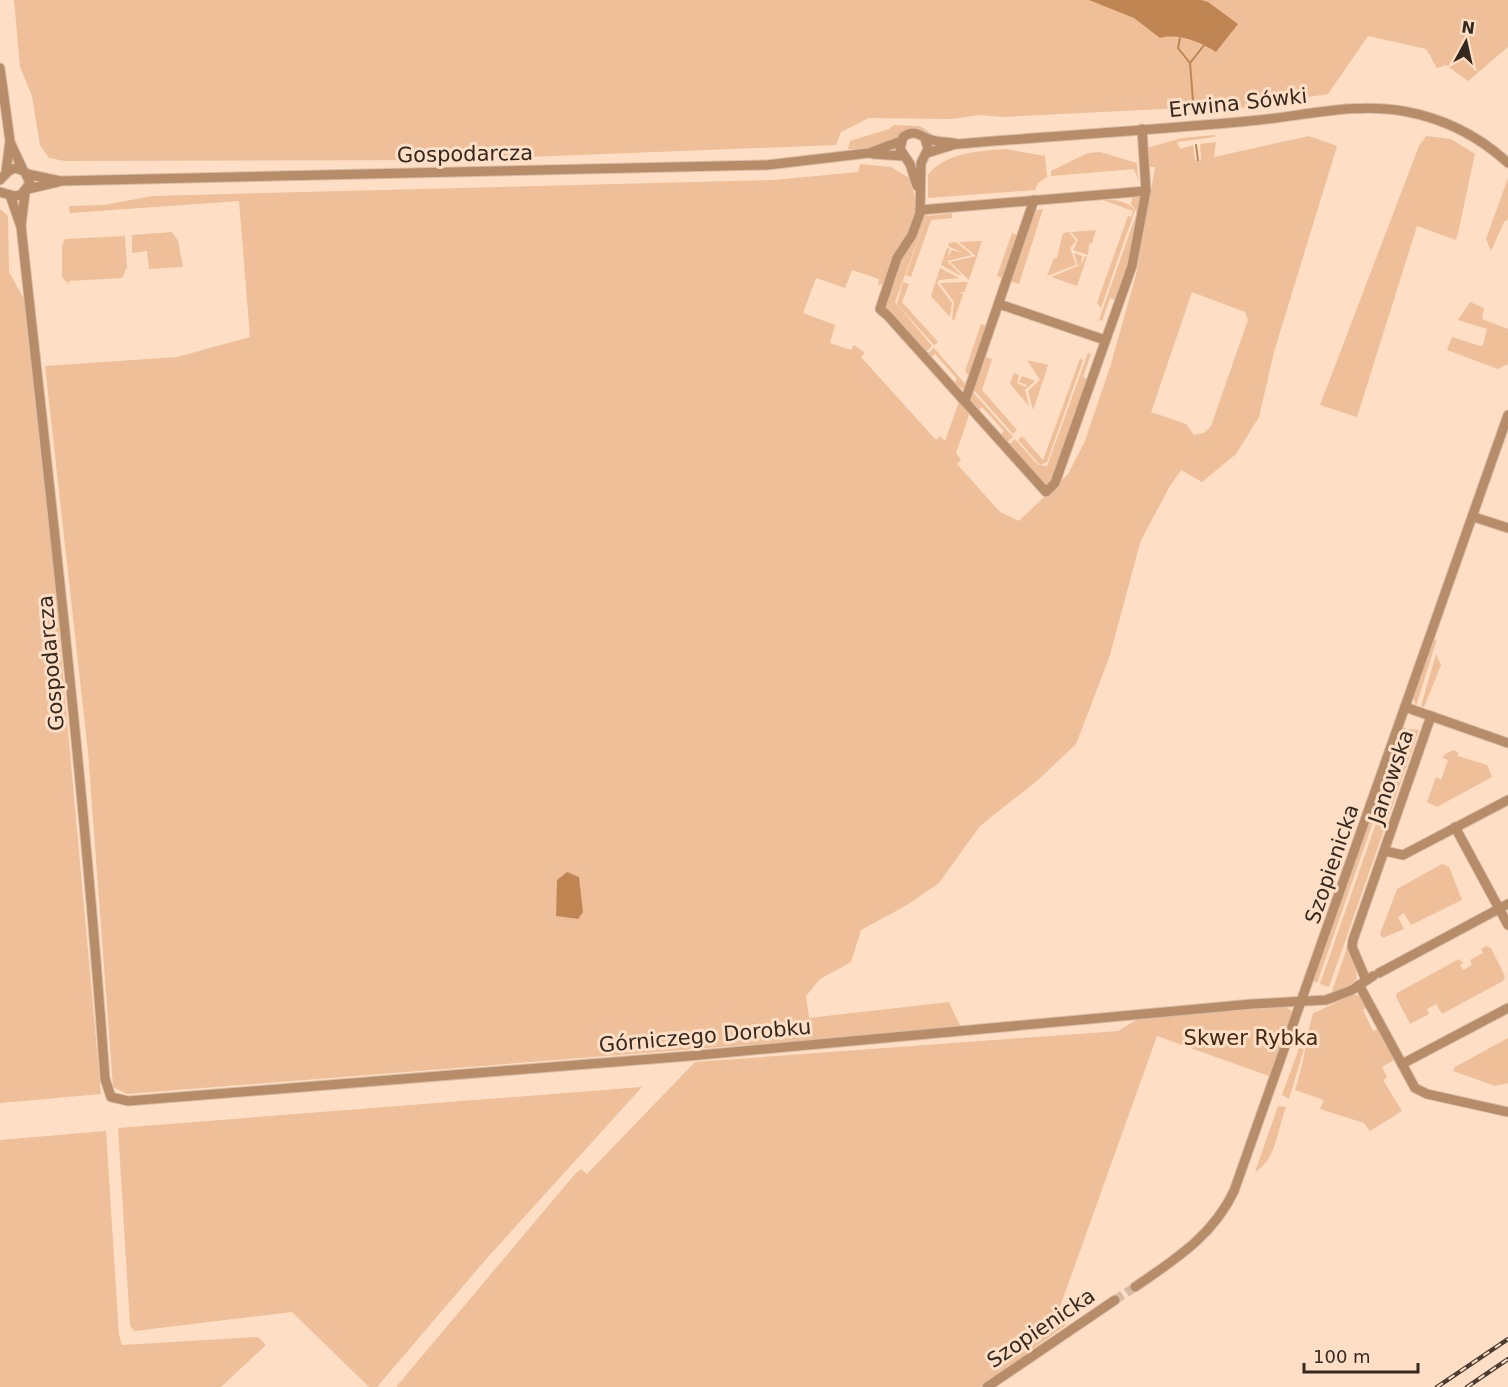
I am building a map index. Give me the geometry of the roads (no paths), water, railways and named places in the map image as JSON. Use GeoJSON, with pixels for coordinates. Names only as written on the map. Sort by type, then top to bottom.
{"type":"FeatureCollection","features":[{"type":"Feature","properties":{"kind":"street"},"geometry":{"type":"LineString","coordinates":[[0,68],[10,141],[25,172],[26,191],[5,193]]}},
{"type":"Feature","properties":{"kind":"street","name":"Erwina Sówki"},"geometry":{"type":"LineString","coordinates":[[925,155],[958,144],[1263,120],[1345,109],[1389,109],[1422,115],[1453,126],[1487,146],[1508,163]]}},
{"type":"Feature","properties":{"kind":"street"},"geometry":{"type":"LineString","coordinates":[[919,190],[900,149],[901,141],[906,135],[914,133],[925,138],[928,145],[919,190],[920,210],[912,235],[897,258],[880,309],[1046,492],[1055,483],[1132,266],[1146,191],[1142,129]]}},
{"type":"Feature","properties":{"kind":"street","name":"Erwina Sówki"},"geometry":{"type":"LineString","coordinates":[[925,138],[958,144]]}},
{"type":"Feature","properties":{"kind":"street"},"geometry":{"type":"LineString","coordinates":[[2,177],[10,141]]}},
{"type":"Feature","properties":{"kind":"street","name":"Gospodarcza"},"geometry":{"type":"LineString","coordinates":[[111,1097],[105,1079],[94,927],[58,550],[21,226],[26,191],[60,181],[767,165],[869,153],[901,141]]}},
{"type":"Feature","properties":{"kind":"street","name":"Gospodarcza"},"geometry":{"type":"LineString","coordinates":[[869,153],[905,158]]}},
{"type":"Feature","properties":{"kind":"street"},"geometry":{"type":"LineString","coordinates":[[905,158],[918,160],[925,155]]}},
{"type":"Feature","properties":{"kind":"street","name":"Gospodarcza"},"geometry":{"type":"LineString","coordinates":[[21,226],[5,193],[2,177],[16,168],[60,181]]}},
{"type":"Feature","properties":{"kind":"street"},"geometry":{"type":"LineString","coordinates":[[920,210],[1146,191]]}},
{"type":"Feature","properties":{"kind":"street"},"geometry":{"type":"LineString","coordinates":[[965,401],[1034,200]]}},
{"type":"Feature","properties":{"kind":"street"},"geometry":{"type":"LineString","coordinates":[[999,304],[1105,340]]}},
{"type":"Feature","properties":{"kind":"street","name":"Szopienicka"},"geometry":{"type":"LineString","coordinates":[[1135,1287],[1202,1237],[1224,1210],[1234,1191],[1508,415]]}},
{"type":"Feature","properties":{"kind":"street"},"geometry":{"type":"LineString","coordinates":[[1473,517],[1508,528]]}},
{"type":"Feature","properties":{"kind":"street"},"geometry":{"type":"LineString","coordinates":[[1405,707],[1508,743]]}},
{"type":"Feature","properties":{"kind":"street","name":"Janowska"},"geometry":{"type":"LineString","coordinates":[[1431,716],[1352,943],[1370,979],[1402,1064],[1412,1083],[1422,1092],[1508,1112]]}},
{"type":"Feature","properties":{"kind":"street","name":"Janowska"},"geometry":{"type":"LineString","coordinates":[[1385,851],[1403,855],[1508,800]]}},
{"type":"Feature","properties":{"kind":"street"},"geometry":{"type":"LineString","coordinates":[[1455,827],[1504,906],[1508,925]]}},
{"type":"Feature","properties":{"kind":"street","name":"Górniczego Dorobku"},"geometry":{"type":"LineString","coordinates":[[111,1097],[128,1101],[689,1056],[1303,1000],[1326,1000],[1370,979],[1504,906]]}},
{"type":"Feature","properties":{"kind":"street"},"geometry":{"type":"LineString","coordinates":[[1402,1064],[1508,1008]]}},
{"type":"Feature","properties":{"kind":"street","name":"Szopienicka"},"geometry":{"type":"LineString","coordinates":[[987,1387],[1115,1300]]}},
{"type":"Feature","properties":{"kind":"waterway"},"geometry":{"type":"LineString","coordinates":[[1180,38],[1178,48],[1190,63],[1194,114]]}},
{"type":"Feature","properties":{"kind":"waterway"},"geometry":{"type":"LineString","coordinates":[[1190,63],[1205,44]]}},
{"type":"Feature","properties":{"kind":"waterway"},"geometry":{"type":"LineString","coordinates":[[1196,145],[1198,160]]}},
{"type":"Feature","properties":{"kind":"tunnel"},"geometry":{"type":"LineString","coordinates":[[1115,1300],[1135,1287]]}},
{"type":"Feature","properties":{"kind":"railway"},"geometry":{"type":"LineString","coordinates":[[1437,1387],[1508,1339]]}},
{"type":"Feature","properties":{"kind":"railway"},"geometry":{"type":"LineString","coordinates":[[1467,1387],[1508,1359]]}},
{"type":"Feature","properties":{"kind":"park label","name":"Skwer Rybka"},"geometry":{"type":"Point","coordinates":[1251,1038]}}]}
